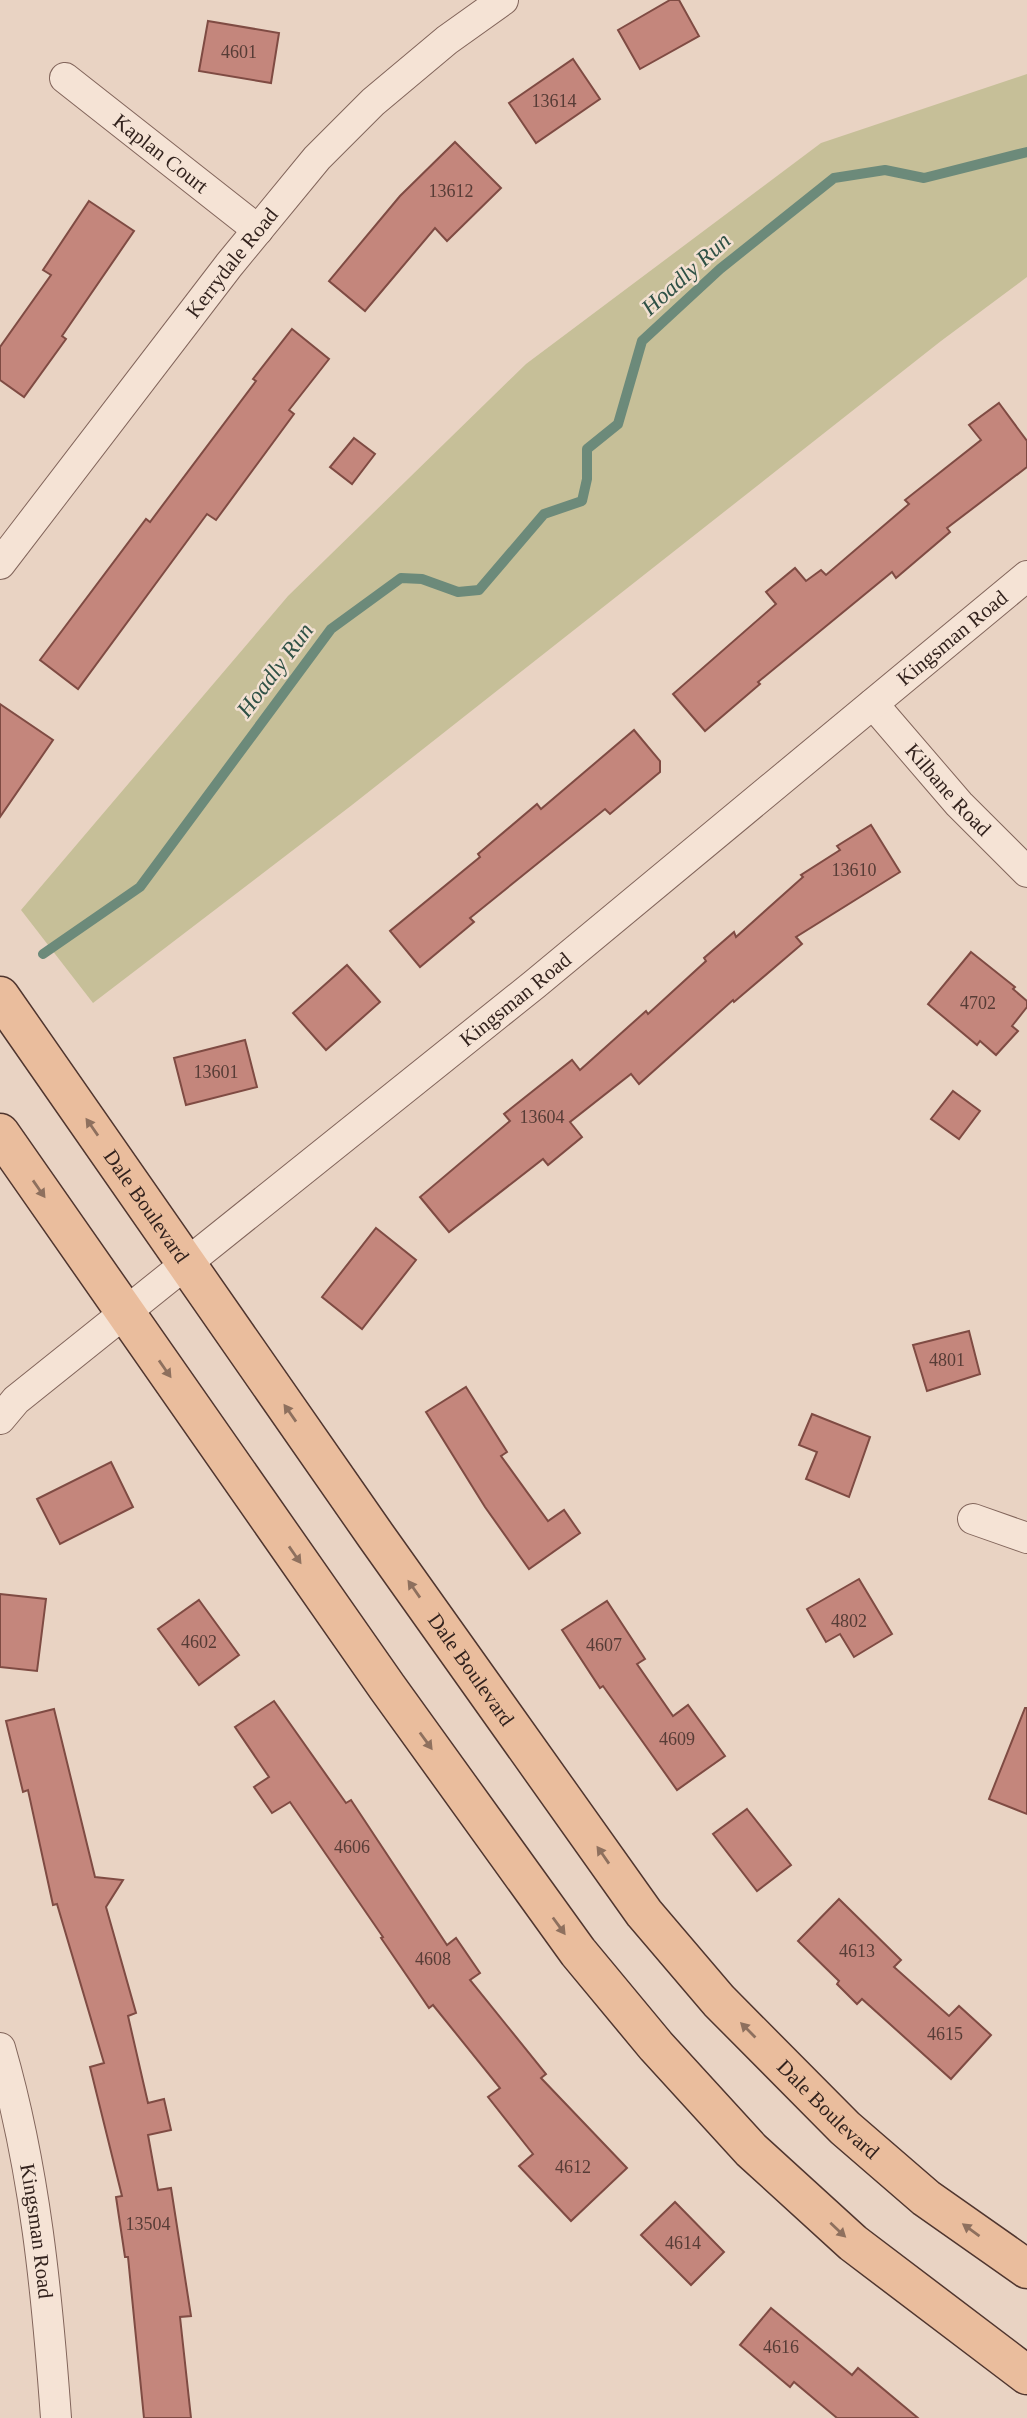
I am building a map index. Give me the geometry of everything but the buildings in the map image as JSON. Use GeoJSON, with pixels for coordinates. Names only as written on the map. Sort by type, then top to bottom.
{"type":"FeatureCollection","features":[{"type":"Feature","properties":{"kind":"main road","name":"Dale Boulevard"},"geometry":{"type":"LineString","coordinates":[[0,996],[376,1536],[644,1913],[719,2001],[845,2128],[926,2198],[1027,2269]]}},
{"type":"Feature","properties":{"kind":"main road"},"geometry":{"type":"LineString","coordinates":[[0,1133],[387,1687],[578,1952],[656,2046],[751,2150],[853,2243],[1027,2375]]}},
{"type":"Feature","properties":{"kind":"street","name":"Kerrydale Road"},"geometry":{"type":"LineString","coordinates":[[0,564],[257,230],[317,158],[353,119],[447,40],[503,0]]}},
{"type":"Feature","properties":{"kind":"street","name":"Kaplan Court"},"geometry":{"type":"LineString","coordinates":[[65,78],[257,230]]}},
{"type":"Feature","properties":{"kind":"street","name":"Kingsman Road"},"geometry":{"type":"LineString","coordinates":[[0,1419],[16,1400],[535,984],[1027,576]]}},
{"type":"Feature","properties":{"kind":"street","name":"Kilbane Road"},"geometry":{"type":"LineString","coordinates":[[873,704],[959,804],[1027,872]]}},
{"type":"Feature","properties":{"kind":"street"},"geometry":{"type":"LineString","coordinates":[[974,1519],[1027,1538]]}},
{"type":"Feature","properties":{"kind":"street","name":"Kingsman Road"},"geometry":{"type":"LineString","coordinates":[[0,2048],[30,2171],[48,2303],[56,2418]]}},
{"type":"Feature","properties":{"kind":"shaded area"},"geometry":{"type":"Polygon","coordinates":[[[1027,74],[1027,277],[941,341],[352,805],[93,1003],[21,910],[288,596],[526,364],[821,143],[1027,74]]]}},
{"type":"Feature","properties":{"kind":"waterway","name":"Hoadly Run"},"geometry":{"type":"LineString","coordinates":[[43,954],[140,887],[331,629],[401,578],[422,579],[458,592],[479,590],[544,514],[582,501],[587,479],[587,449],[618,424],[642,341],[720,269],[834,178],[885,170],[924,178],[1027,152]]}}]}
